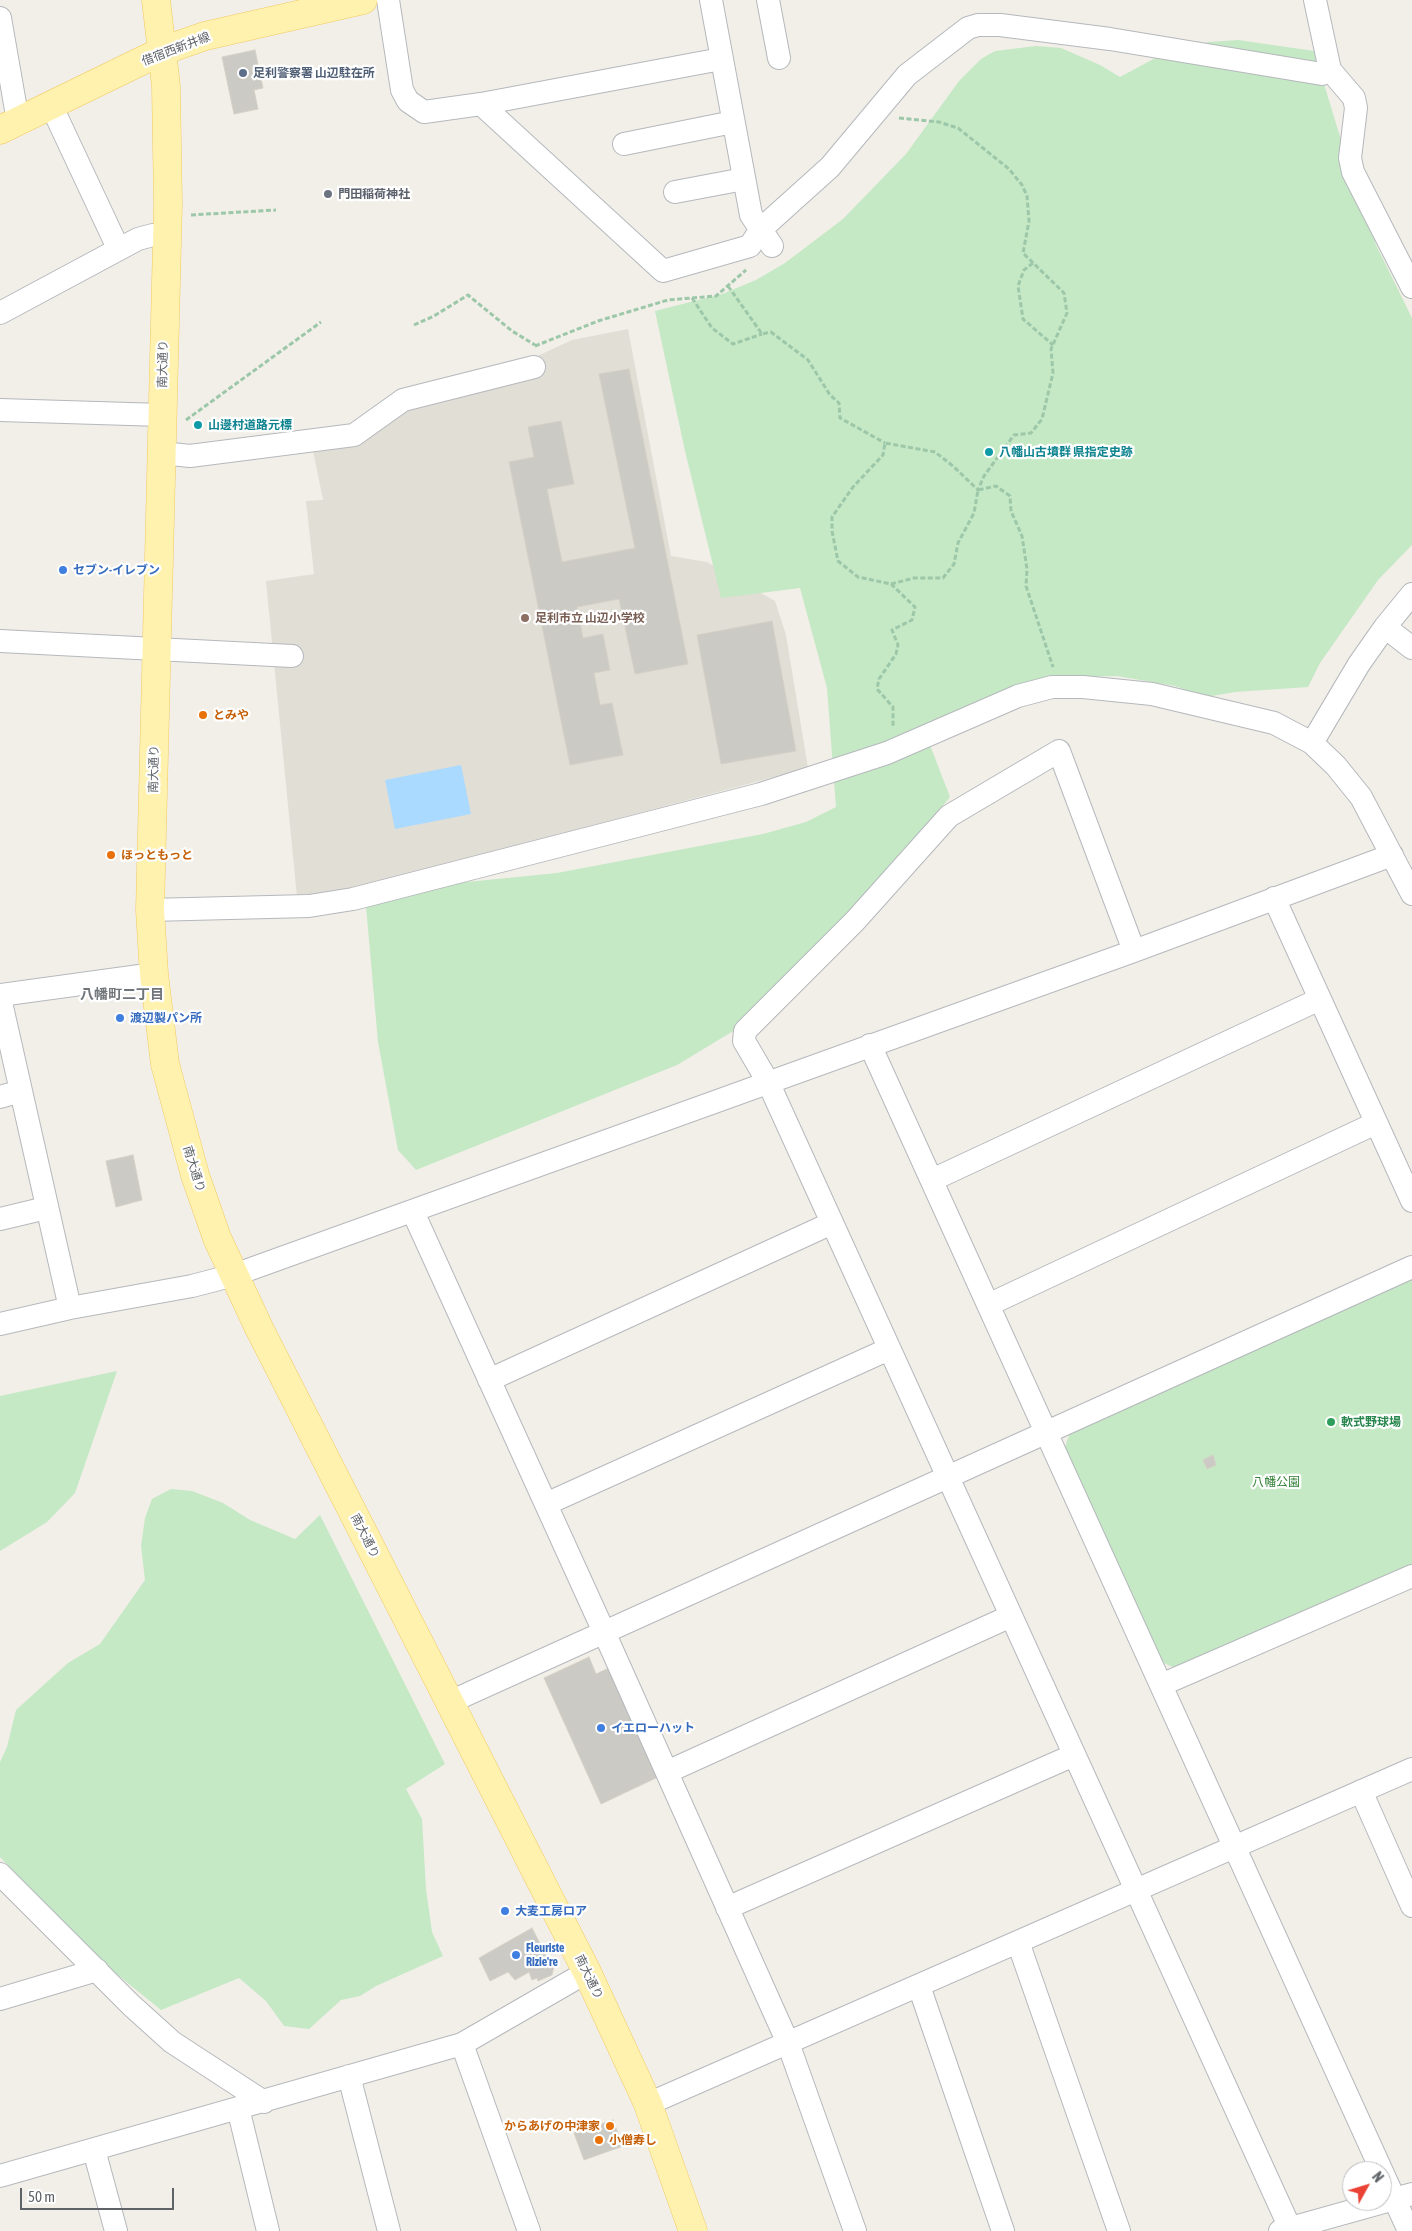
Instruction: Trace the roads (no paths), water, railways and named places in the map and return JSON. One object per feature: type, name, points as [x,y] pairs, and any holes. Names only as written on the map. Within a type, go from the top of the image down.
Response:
[{"type":"main road","name":"南大通り","points":[[156,0],[168,136],[166,236],[174,418],[162,453],[150,910],[154,974],[165,1064],[194,1175],[217,1238],[587,1972],[648,2104],[693,2231]]},
{"type":"main road","name":"借宿西新井線","points":[[9,126],[162,51],[205,36],[315,5],[363,0]]},
{"type":"street","points":[[388,0],[402,90],[408,101],[424,112],[481,104],[721,59]]},
{"type":"street","points":[[711,0],[732,122],[751,215],[766,238]]},
{"type":"street","points":[[768,0],[779,58]]},
{"type":"street","points":[[1315,0],[1330,70],[1354,98],[1356,108],[1350,158],[1353,172],[1405,260],[1412,287]]},
{"type":"street","points":[[0,18],[9,126]]},
{"type":"street","points":[[481,104],[663,271],[750,246],[766,238],[907,75],[948,42],[973,27],[1000,25],[1110,39],[1322,74],[1330,70]]},
{"type":"street","points":[[51,105],[118,248]]},
{"type":"street","points":[[624,144],[732,122]]},
{"type":"street","points":[[675,192],[744,179]]},
{"type":"street","points":[[0,313],[118,248],[153,235],[166,236]]},
{"type":"street","points":[[162,453],[190,456],[354,435],[403,400],[535,356]]},
{"type":"street","points":[[0,410],[174,418]]},
{"type":"street","points":[[1312,743],[1359,664],[1385,627],[1412,594]]},
{"type":"street","points":[[1385,627],[1412,648]]},
{"type":"street","points":[[0,641],[283,656]]},
{"type":"street","points":[[150,910],[309,906],[353,898],[760,794],[887,753],[1018,696],[1058,687],[1083,687],[1152,694],[1274,723],[1312,743],[1336,766],[1361,797],[1412,894]]},
{"type":"street","points":[[1134,951],[1058,751],[949,816],[855,921],[745,1031],[744,1041],[768,1082],[1136,1890],[1285,2230],[1403,2196]]},
{"type":"street","points":[[0,1324],[70,1308],[192,1286],[234,1275],[1134,951],[1392,855]]},
{"type":"street","points":[[1274,898],[1412,1201]]},
{"type":"street","points":[[70,1308],[46,1208],[10,1094],[0,997],[154,974]]},
{"type":"street","points":[[932,1180],[1320,999]]},
{"type":"street","points":[[870,1045],[1234,1847],[1403,2196],[1409,2231]]},
{"type":"street","points":[[988,1305],[1376,1122]]},
{"type":"street","points":[[0,1219],[46,1208]]},
{"type":"street","points":[[413,1212],[788,2043],[855,2231]]},
{"type":"street","points":[[489,1380],[832,1223]]},
{"type":"street","points":[[450,1702],[1412,1267]]},
{"type":"street","points":[[546,1504],[889,1348]]},
{"type":"street","points":[[1161,1685],[1412,1576]]},
{"type":"street","points":[[667,1772],[1011,1616]]},
{"type":"street","points":[[727,1908],[1074,1754]]},
{"type":"street","points":[[648,2104],[1412,1769]]},
{"type":"street","points":[[1361,1791],[1412,1906]]},
{"type":"street","points":[[0,1874],[131,2005],[172,2042],[264,2102]]},
{"type":"street","points":[[1018,1942],[1119,2231]]},
{"type":"street","points":[[0,1999],[97,1970]]},
{"type":"street","points":[[0,2176],[462,2044],[587,1972]]},
{"type":"street","points":[[919,1986],[1003,2231]]},
{"type":"street","points":[[462,2044],[529,2231]]},
{"type":"street","points":[[349,2076],[389,2231]]},
{"type":"street","points":[[238,2108],[268,2231]]},
{"type":"street","points":[[94,2150],[116,2231]]},
{"type":"water","points":[[461,765],[471,814],[395,829],[385,780]]},
{"type":"place","name":"足利警察署 山辺駐在所","points":[[243,73]]},
{"type":"place","name":"門田稲荷神社","points":[[328,194]]},
{"type":"place","name":"山邊村道路元標","points":[[198,425]]},
{"type":"place","name":"八幡山古墳群 県指定史跡","points":[[989,452]]},
{"type":"place","name":"セブン-イレブン","points":[[63,570]]},
{"type":"place","name":"足利市立 山辺小学校","points":[[525,618]]},
{"type":"place","name":"とみや","points":[[203,715]]},
{"type":"place","name":"ほっともっと","points":[[111,855]]},
{"type":"place","name":"渡辺製パン所","points":[[120,1018]]},
{"type":"place","name":"軟式野球場","points":[[1331,1422]]},
{"type":"place","name":"イエローハット","points":[[601,1728]]},
{"type":"place","name":"大麦工房ロア","points":[[505,1911]]},
{"type":"place","name":"Fleuriste Rizie're","points":[[516,1955]]},
{"type":"place","name":"からあげの中津家","points":[[610,2126]]},
{"type":"place","name":"小僧寿し","points":[[599,2140]]},
{"type":"district","name":"八幡町二丁目","points":[[122,995]]},
{"type":"park label","name":"八幡公園","points":[[1276,1482]]}]
